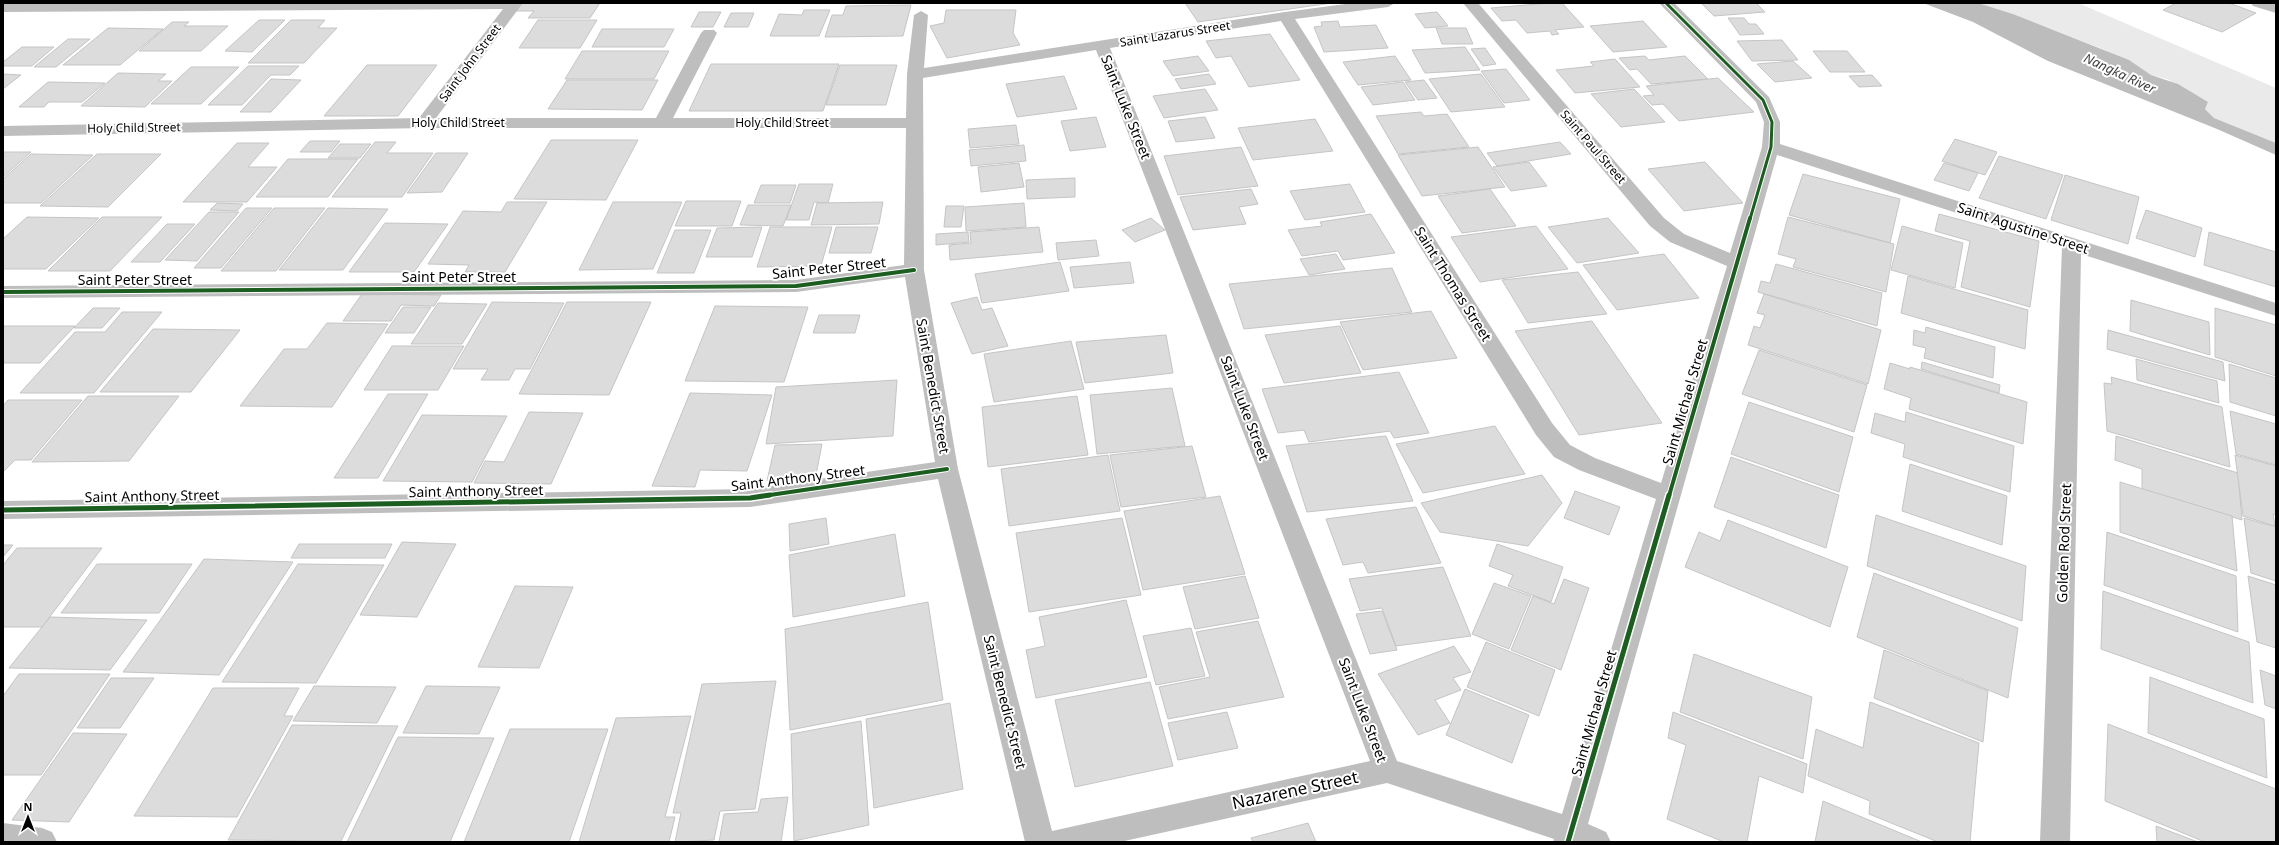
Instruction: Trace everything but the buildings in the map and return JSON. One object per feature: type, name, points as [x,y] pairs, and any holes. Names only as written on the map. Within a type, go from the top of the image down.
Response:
[{"type":"street","name":"Saint Lazarus Street","points":[[915,74],[1102,47],[1285,16],[1388,3]]},
{"type":"street","name":"Saint Paul Street","points":[[1470,3],[1657,222],[1677,238],[1737,263]]},
{"type":"street","name":"Saint Michael Street","points":[[1570,836],[1770,147],[1772,122],[1763,100],[1666,3]]},
{"type":"street","points":[[2258,3],[2276,9]]},
{"type":"street","points":[[3,8],[516,4]]},
{"type":"street","name":"Saint John Street","points":[[424,123],[516,4]]},
{"type":"street","name":"Saint Benedict Street","points":[[921,15],[915,74],[914,270],[947,469],[1040,842]]},
{"type":"street","name":"Saint Thomas Street","points":[[1285,16],[1544,429],[1562,451],[1587,464],[1669,495]]},
{"type":"street","points":[[662,123],[709,32]]},
{"type":"street","name":"Saint Luke Street","points":[[1102,47],[1134,124],[1387,770]]},
{"type":"street","name":"Holy Child Street","points":[[3,131],[424,123],[914,123]]},
{"type":"street","name":"Saint Agustine Street","points":[[1770,147],[2072,243],[2276,310]]},
{"type":"street","name":"Golden Rod Street","points":[[2055,842],[2072,243]]},
{"type":"street","name":"Saint Peter Street","points":[[3,292],[796,286],[914,270]]},
{"type":"street","name":"Saint Anthony Street","points":[[3,510],[750,498],[947,469]]},
{"type":"street","points":[[1387,770],[1570,836],[1596,842]]},
{"type":"street","name":"Nazarene Street","points":[[1058,842],[1387,770]]},
{"type":"street","points":[[3,837],[42,842]]},
{"type":"shaded area","points":[[1978,3],[2078,3],[2276,88],[2276,143],[2214,118],[2205,109],[2208,102],[2167,79],[2151,75],[2105,50],[2013,14]]},
{"type":"water","name":"Nangka River","points":[[1923,3],[1978,3],[2013,14],[2129,60],[2151,75],[2178,84],[2208,102],[2205,109],[2214,118],[2276,143],[2276,155],[2217,129],[2048,61],[1973,22]]},
{"type":"cycle path","points":[[1568,842],[1771,147],[1772,122],[1763,100],[1666,3]]},
{"type":"cycle path","points":[[3,292],[796,286],[914,270]]},
{"type":"cycle path","points":[[3,510],[750,498],[947,469]]}]
